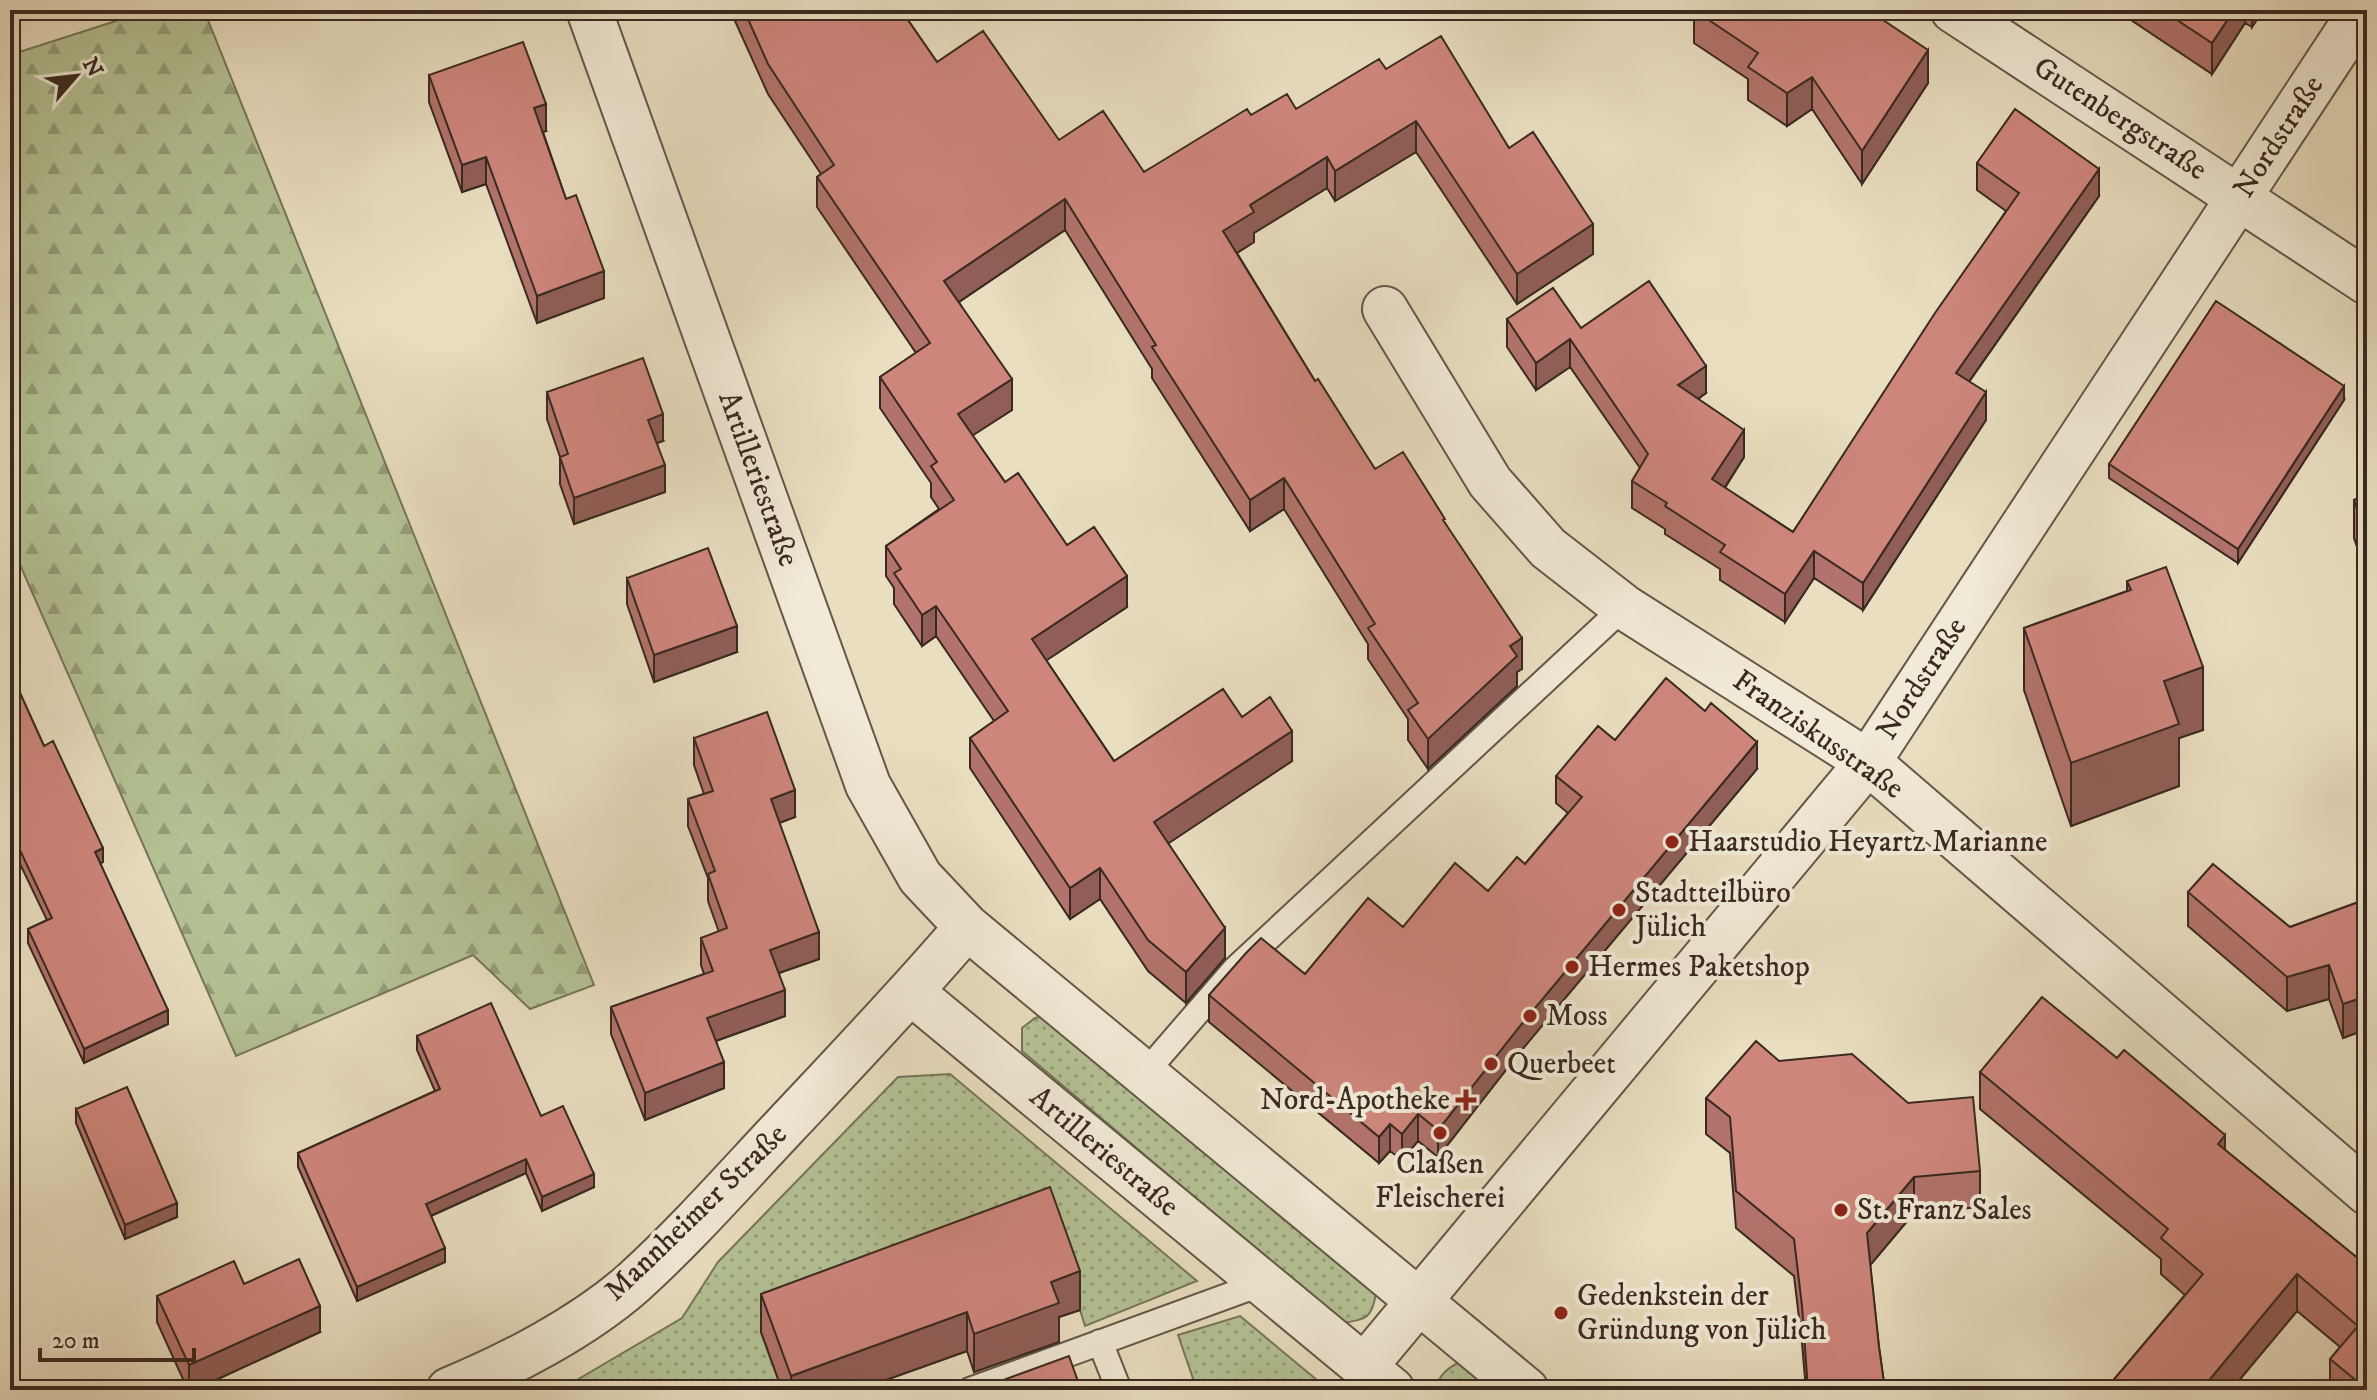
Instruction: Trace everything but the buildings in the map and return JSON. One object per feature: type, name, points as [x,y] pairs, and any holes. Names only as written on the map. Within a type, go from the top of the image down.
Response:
[{"type":"street","name":"Artilleriestraße","points":[[589,10],[868,785],[920,877],[967,927],[1526,1390]]},
{"type":"street","name":"Gutenbergstraße","points":[[1953,10],[2367,282]]},
{"type":"street","name":"Nordstraße","points":[[1419,1300],[1868,762],[2362,10]]},
{"type":"street","name":"Franziskusstraße","points":[[1385,309],[1490,482],[1548,548],[1624,607],[1868,762],[2367,1192]]},
{"type":"street","points":[[911,992],[967,927]]},
{"type":"street","name":"Artilleriestraße","points":[[911,992],[1378,1378],[1419,1300]]},
{"type":"street","name":"Mannheimer Straße","points":[[449,1390],[491,1373],[567,1330],[631,1285],[911,992]]},
{"type":"lane","points":[[1145,1073],[1235,969],[1624,607]]},
{"type":"lane","points":[[970,1390],[1263,1283]]},
{"type":"lane","points":[[1100,1342],[1119,1390]]},
{"type":"green space","points":[[150,10],[204,10],[594,985],[530,1009],[473,955],[236,1056],[10,542],[10,55]]},
{"type":"green space","points":[[1050,1015],[1376,1293],[1373,1308],[1367,1316],[1343,1323],[1022,1051],[1022,1028],[1035,1018]]},
{"type":"green space","points":[[950,1074],[1197,1281],[1085,1326],[1080,1310],[761,1332],[782,1390],[560,1390],[682,1318],[718,1262],[898,1077]]},
{"type":"green space","points":[[1240,1316],[1329,1390],[1197,1390],[1178,1335]]},
{"type":"green space","points":[[1464,1360],[1499,1390],[1437,1390],[1442,1375]]},
{"type":"place","name":"Haarstudio Heyartz Marianne","points":[[1672,842]]},
{"type":"place","name":"Stadtteilbüro Jülich","points":[[1619,910]]},
{"type":"place","name":"Hermes Paketshop","points":[[1572,967]]},
{"type":"place","name":"Moss","points":[[1530,1016]]},
{"type":"place","name":"Querbeet","points":[[1491,1064]]},
{"type":"place","name":"Nord-Apotheke","points":[[1466,1100]]},
{"type":"place","name":"Claßen Fleischerei","points":[[1440,1133]]},
{"type":"place","name":"St. Franz Sales","points":[[1841,1210]]},
{"type":"place","name":"Gedenkstein der Gründung von Jülich","points":[[1561,1313]]}]
